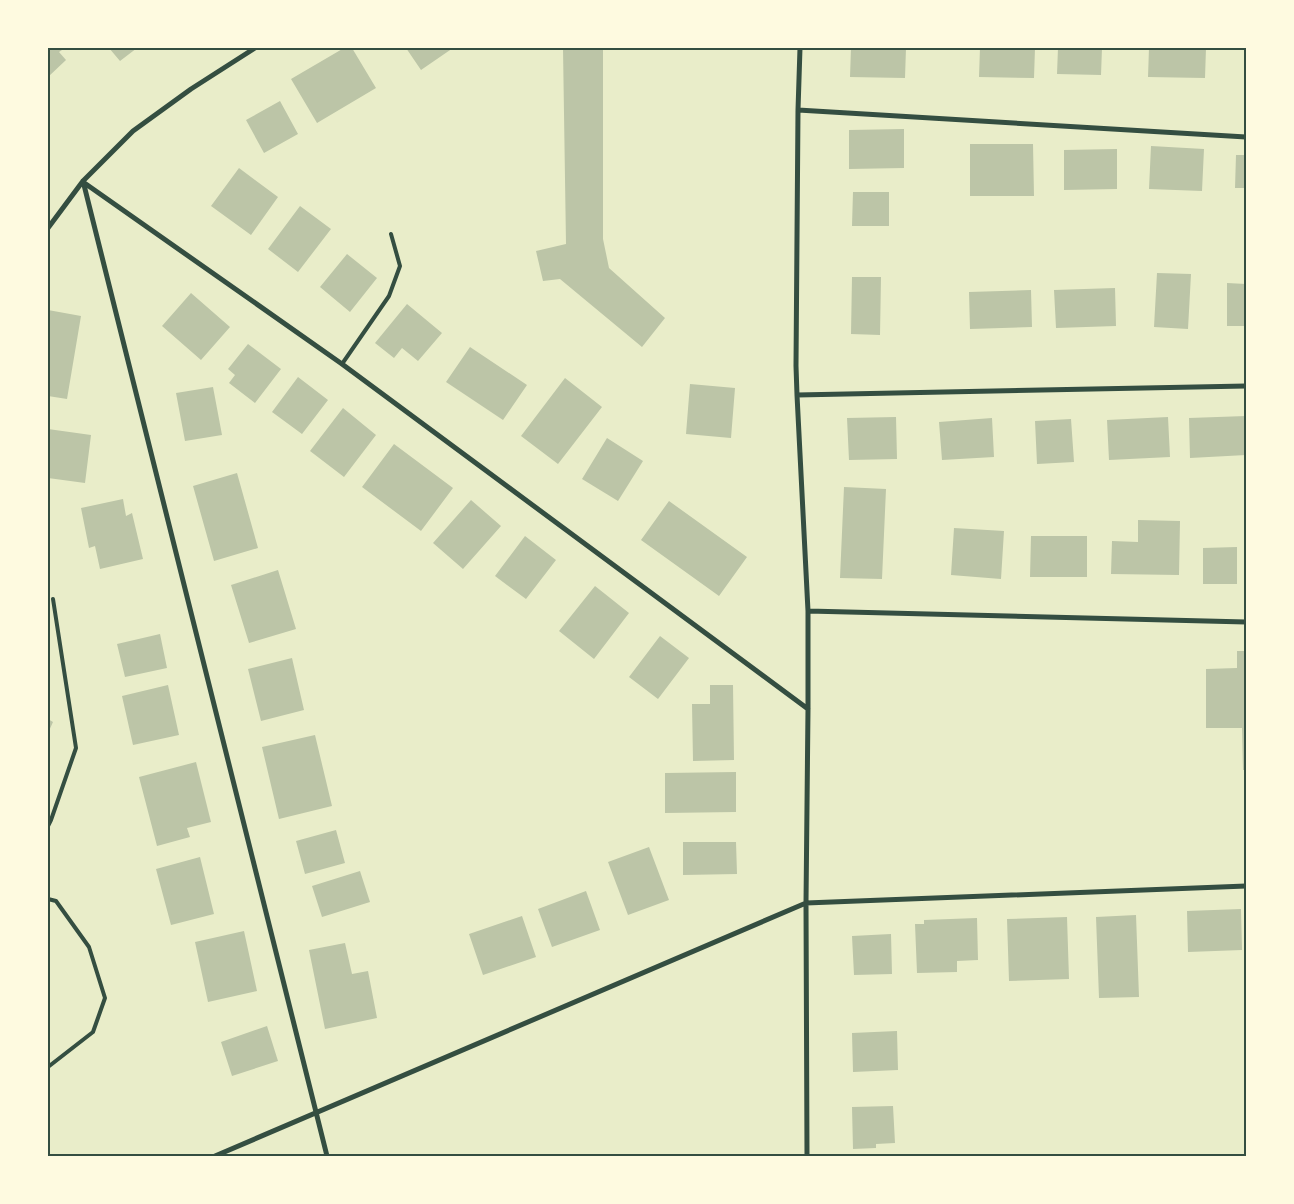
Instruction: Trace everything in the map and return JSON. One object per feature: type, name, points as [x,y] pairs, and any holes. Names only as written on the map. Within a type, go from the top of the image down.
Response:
[{"type":"street","points":[[48,228],[83,182],[133,131],[191,89],[255,48]]},
{"type":"street","points":[[800,48],[797,395],[808,610],[807,1156]]},
{"type":"street","points":[[798,110],[1246,137]]},
{"type":"street","points":[[83,182],[342,364],[808,709]]},
{"type":"street","points":[[83,182],[327,1156]]},
{"type":"street","points":[[797,395],[1246,386]]},
{"type":"street","points":[[808,610],[1246,622]]},
{"type":"street","points":[[216,1156],[806,903],[1246,886]]},
{"type":"lane","points":[[342,364],[389,296],[398,274],[400,266],[391,234]]},
{"type":"lane","points":[[48,826],[76,748],[53,599]]},
{"type":"lane","points":[[48,899],[56,901],[89,947],[105,998],[93,1032],[48,1068]]},
{"type":"building","points":[[48,48],[65,48],[59,52],[66,60],[48,77]]},
{"type":"building","points":[[109,48],[137,48],[120,61]]},
{"type":"building","points":[[344,48],[352,48],[376,88],[317,123],[291,79]]},
{"type":"building","points":[[406,48],[453,48],[421,70]]},
{"type":"building","points":[[563,48],[603,48],[603,239],[609,268],[665,318],[642,347],[560,279],[543,281],[536,251],[566,244]]},
{"type":"building","points":[[851,48],[906,48],[905,78],[850,77]]},
{"type":"building","points":[[980,48],[1035,48],[1034,78],[979,77]]},
{"type":"building","points":[[1058,48],[1102,48],[1101,75],[1057,74]]},
{"type":"building","points":[[1149,48],[1206,48],[1205,78],[1148,77]]},
{"type":"building","points":[[280,101],[298,134],[264,153],[246,120]]},
{"type":"building","points":[[904,129],[904,168],[849,169],[849,130]]},
{"type":"building","points":[[970,144],[1033,144],[1034,196],[970,196]]},
{"type":"building","points":[[1151,146],[1204,149],[1202,191],[1149,189]]},
{"type":"building","points":[[1117,149],[1117,189],[1064,190],[1064,150]]},
{"type":"building","points":[[1236,155],[1246,155],[1246,188],[1235,188]]},
{"type":"building","points":[[239,168],[278,197],[251,235],[211,206]]},
{"type":"building","points":[[853,192],[889,192],[889,226],[852,226]]},
{"type":"building","points":[[300,206],[331,229],[298,272],[268,249]]},
{"type":"building","points":[[347,254],[377,278],[350,312],[320,287]]},
{"type":"building","points":[[1157,273],[1191,274],[1188,329],[1154,327]]},
{"type":"building","points":[[852,277],[881,277],[880,335],[851,334]]},
{"type":"building","points":[[1227,283],[1246,284],[1246,326],[1227,326]]},
{"type":"building","points":[[1115,288],[1116,326],[1056,328],[1054,290]]},
{"type":"building","points":[[1031,290],[1032,327],[970,329],[969,292]]},
{"type":"building","points":[[191,293],[230,327],[201,360],[162,326]]},
{"type":"building","points":[[407,304],[442,333],[418,361],[402,348],[394,358],[375,343]]},
{"type":"building","points":[[48,310],[81,316],[67,399],[48,396]]},
{"type":"building","points":[[248,344],[281,369],[255,403],[229,383],[235,375],[228,369]]},
{"type":"building","points":[[470,347],[527,385],[503,420],[446,382]]},
{"type":"building","points":[[298,377],[328,400],[302,434],[272,412]]},
{"type":"building","points":[[565,378],[602,407],[558,464],[521,436]]},
{"type":"building","points":[[690,384],[735,388],[731,438],[686,434]]},
{"type":"building","points":[[213,387],[222,435],[185,441],[176,393]]},
{"type":"building","points":[[343,408],[376,435],[344,477],[310,451]]},
{"type":"building","points":[[1246,416],[1246,455],[1190,458],[1189,418]]},
{"type":"building","points":[[896,417],[897,459],[849,460],[847,418]]},
{"type":"building","points":[[1168,417],[1170,457],[1109,460],[1107,420]]},
{"type":"building","points":[[992,418],[994,457],[942,460],[939,422]]},
{"type":"building","points":[[1071,419],[1074,462],[1037,464],[1035,421]]},
{"type":"building","points":[[48,429],[91,435],[85,483],[48,478]]},
{"type":"building","points":[[607,438],[643,461],[618,501],[582,479]]},
{"type":"building","points":[[394,444],[453,488],[421,531],[362,487]]},
{"type":"building","points":[[237,473],[258,548],[214,561],[193,486]]},
{"type":"building","points":[[844,487],[886,489],[882,579],[840,578]]},
{"type":"building","points":[[123,499],[126,516],[132,513],[143,559],[100,569],[95,546],[89,548],[81,508]]},
{"type":"building","points":[[471,500],[501,526],[463,569],[433,543]]},
{"type":"building","points":[[669,501],[747,557],[719,596],[641,540]]},
{"type":"building","points":[[1138,520],[1180,521],[1179,575],[1111,574],[1112,541],[1138,542]]},
{"type":"building","points":[[954,528],[1004,531],[1001,579],[951,575]]},
{"type":"building","points":[[525,536],[556,560],[526,599],[495,576]]},
{"type":"building","points":[[1031,536],[1087,536],[1087,577],[1030,577]]},
{"type":"building","points":[[1237,547],[1237,584],[1203,584],[1203,548]]},
{"type":"building","points":[[278,570],[296,629],[249,643],[231,585]]},
{"type":"building","points":[[595,586],[629,613],[594,659],[559,631]]},
{"type":"building","points":[[160,634],[167,668],[125,677],[117,644]]},
{"type":"building","points":[[660,636],[689,658],[658,699],[629,677]]},
{"type":"building","points":[[1237,651],[1246,651],[1246,770],[1243,770],[1242,728],[1206,728],[1206,669],[1237,668]]},
{"type":"building","points":[[292,658],[304,710],[261,721],[248,669]]},
{"type":"building","points":[[168,685],[179,735],[133,745],[122,696]]},
{"type":"building","points":[[710,685],[733,685],[734,760],[693,761],[692,704],[710,704]]},
{"type":"building","points":[[48,719],[53,722],[48,733]]},
{"type":"building","points":[[315,735],[332,806],[279,819],[262,747]]},
{"type":"building","points":[[196,762],[211,822],[187,828],[190,837],[157,846],[139,777]]},
{"type":"building","points":[[736,772],[736,812],[665,813],[665,773]]},
{"type":"building","points":[[336,830],[345,863],[305,874],[296,841]]},
{"type":"building","points":[[683,842],[736,842],[737,874],[683,875]]},
{"type":"building","points":[[649,847],[669,900],[628,915],[608,862]]},
{"type":"building","points":[[200,857],[214,914],[171,925],[156,869]]},
{"type":"building","points":[[360,871],[370,902],[322,917],[312,886]]},
{"type":"building","points":[[586,891],[600,930],[552,947],[538,909]]},
{"type":"building","points":[[1241,909],[1242,950],[1188,952],[1187,911]]},
{"type":"building","points":[[1136,915],[1139,997],[1099,998],[1096,917]]},
{"type":"building","points":[[522,916],[536,957],[483,975],[469,934]]},
{"type":"building","points":[[1067,917],[1069,979],[1009,981],[1007,919]]},
{"type":"building","points":[[977,918],[978,960],[957,961],[957,972],[917,973],[915,924],[924,924],[924,920]]},
{"type":"building","points":[[244,931],[257,991],[208,1002],[195,942]]},
{"type":"building","points":[[891,934],[892,974],[854,975],[852,936]]},
{"type":"building","points":[[345,943],[352,974],[368,971],[377,1018],[325,1029],[309,950]]},
{"type":"building","points":[[267,1026],[278,1061],[232,1076],[221,1042]]},
{"type":"building","points":[[897,1031],[898,1070],[853,1072],[852,1033]]},
{"type":"building","points":[[893,1106],[895,1143],[876,1144],[876,1148],[853,1149],[852,1107]]}]
